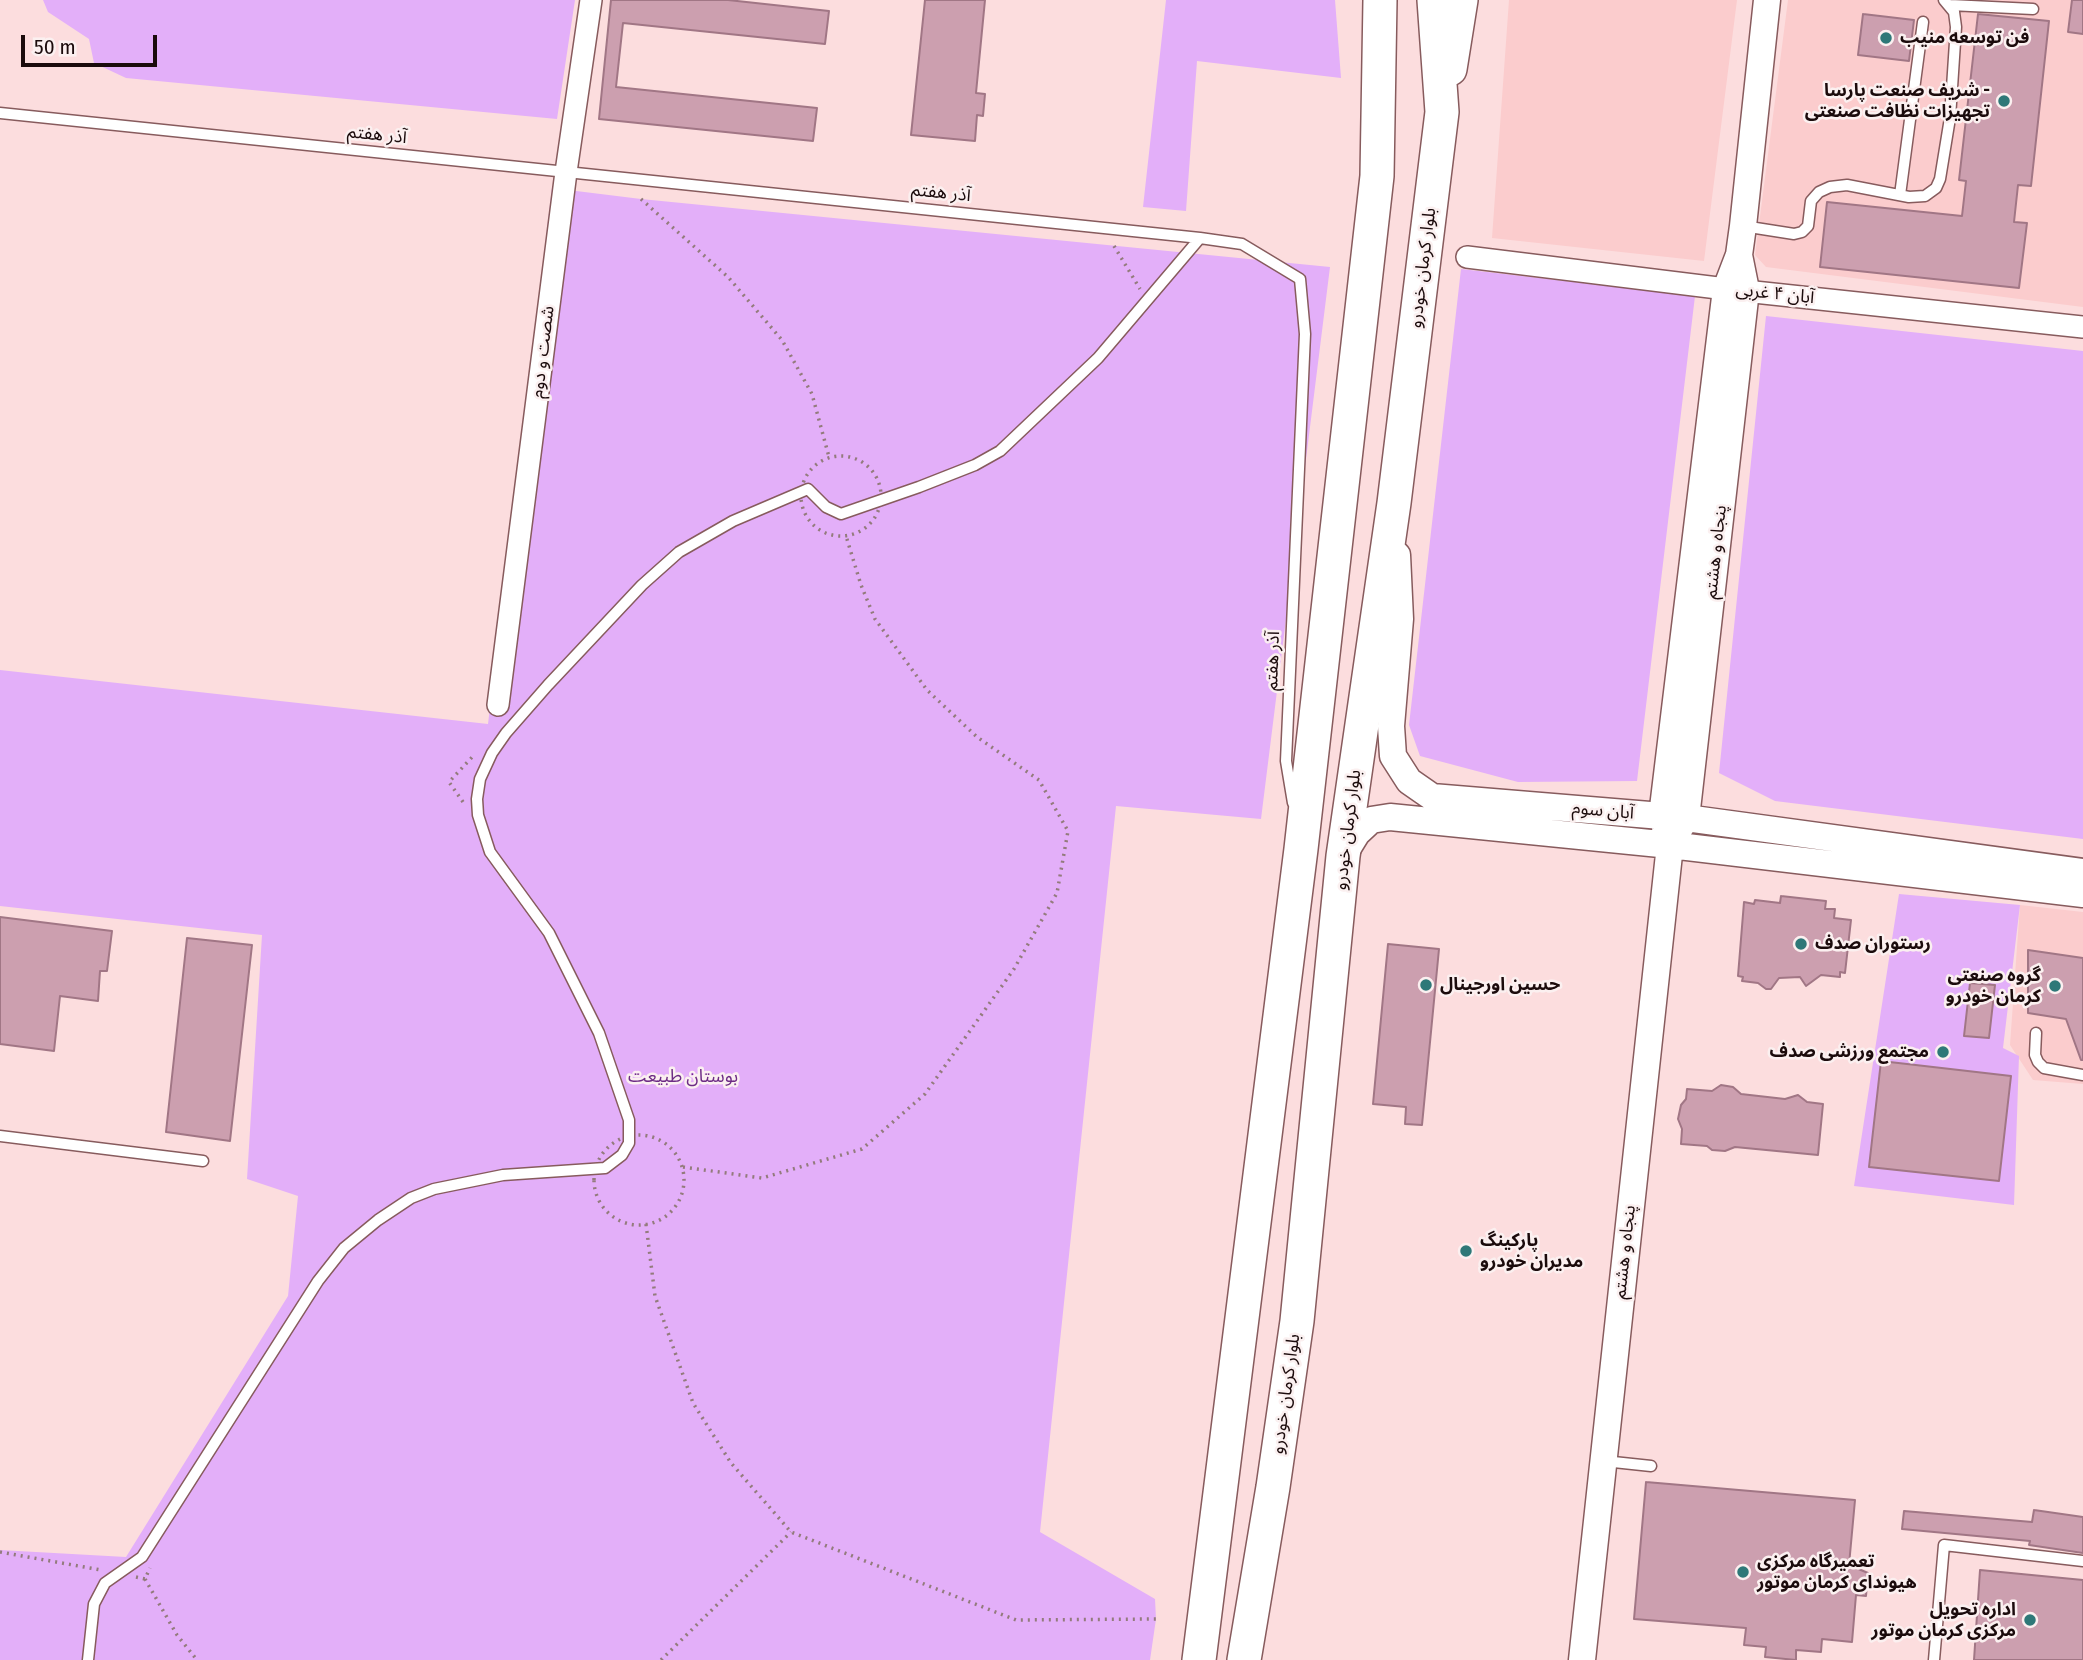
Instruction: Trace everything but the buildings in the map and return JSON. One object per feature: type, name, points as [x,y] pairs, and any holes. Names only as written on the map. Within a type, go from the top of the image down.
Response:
[{"type":"main road","points":[[1199,1660],[1301,849],[1377,176],[1380,0]]},
{"type":"main road","name":"بلوار کرمان خودرو","points":[[1244,1660],[1297,1321],[1343,856],[1394,503],[1442,112],[1434,0]]},
{"type":"main road","points":[[1442,112],[1461,14],[1461,0]]},
{"type":"street","name":"شصت و دوم","points":[[498,705],[566,172],[591,0]]},
{"type":"street","name":"پنجاه و هشتم","points":[[1582,1660],[1670,845],[1768,0]]},
{"type":"street","name":"آبان ۴ غربی","points":[[1467,257],[1736,290],[2083,327]]},
{"type":"street","name":"آبان سوم","points":[[1394,503],[1400,619],[1391,726],[1393,756],[1409,782],[1432,797],[1674,817],[2083,872]]},
{"type":"street","name":"آبان سوم","points":[[1343,856],[1357,833],[1371,820],[1390,817],[1670,845],[2083,894]]},
{"type":"lane","points":[[1743,226],[1794,234],[1802,232],[1808,226],[1811,201],[1819,192],[1830,187],[1847,185],[1900,195],[1924,196],[1936,188],[1940,179],[1950,118],[1956,26],[1954,12],[1947,3]]},
{"type":"lane","points":[[1947,3],[2033,9]]},
{"type":"lane","points":[[1900,195],[1923,22]]},
{"type":"lane","name":"آذر هفتم","points":[[0,113],[1242,244],[1300,279],[1305,334],[1286,761],[1301,849]]},
{"type":"lane","points":[[88,1660],[94,1604],[105,1583],[142,1557],[318,1281],[344,1248],[378,1220],[411,1198],[434,1189],[503,1175],[605,1168],[622,1155],[629,1143],[629,1120],[599,1033],[549,933],[490,852],[478,815],[480,779],[492,752],[506,733],[642,584],[679,552],[733,521],[798,489],[808,489],[826,508],[841,514],[975,465],[1000,451],[1098,358],[1200,238]]},
{"type":"lane","points":[[2036,1032],[2035,1055],[2044,1068],[2083,1075]]},
{"type":"lane","points":[[0,1136],[203,1161]]},
{"type":"lane","points":[[1602,1461],[1651,1466]]},
{"type":"lane","points":[[1934,1660],[1944,1545],[2083,1561]]},
{"type":"path","points":[[641,199],[728,277],[782,340],[812,394],[829,457]]},
{"type":"path","points":[[842,455],[867,464],[876,474],[881,487],[878,513],[870,524],[859,532],[846,536],[833,536],[810,523],[803,511],[798,489],[807,473],[817,463],[829,457],[842,455]]},
{"type":"path","points":[[683,1167],[762,1178],[862,1149],[925,1094],[1014,969],[1056,893],[1068,831],[1039,780],[977,737],[927,690],[875,619],[846,536]]},
{"type":"path","points":[[463,803],[449,782],[480,749]]},
{"type":"path","points":[[634,1124],[636,1134]]},
{"type":"path","points":[[636,1134],[666,1142],[683,1167],[685,1182],[681,1198],[673,1210],[660,1220],[631,1224],[606,1210],[598,1199],[594,1185],[597,1164],[609,1146],[621,1138],[636,1134]]},
{"type":"path","points":[[646,1224],[655,1296],[693,1403],[731,1463],[791,1532],[1016,1620],[1156,1619]]},
{"type":"path","points":[[661,1660],[791,1532]]},
{"type":"path","points":[[145,1579],[177,1635],[197,1660]]},
{"type":"shaded area","points":[[1509,0],[1737,0],[1704,261],[1492,238]]},
{"type":"shaded area","points":[[1788,0],[2083,0],[2083,307],[1766,267],[1755,255]]},
{"type":"shaded area","points":[[2020,905],[2083,912],[2083,1084],[2033,1080],[2010,1045]]},
{"type":"green space","points":[[43,0],[575,0],[557,119],[126,78],[94,63],[89,39],[48,12]]},
{"type":"green space","points":[[1166,0],[1335,0],[1341,78],[1197,61],[1186,211],[1143,207]]},
{"type":"green space","name":"بوستان طبیعت","points":[[552,188],[1330,267],[1261,819],[1116,806],[1040,1532],[1155,1599],[1156,1619],[1150,1660],[0,1660],[0,1550],[126,1557],[288,1296],[298,1196],[247,1179],[262,935],[0,906],[0,670],[488,724]]},
{"type":"green space","points":[[1461,269],[1695,296],[1637,781],[1518,782],[1420,756],[1409,725]]},
{"type":"green space","points":[[1766,316],[2083,351],[2083,839],[1775,801],[1719,773]]},
{"type":"green space","name":"مجتمع ورزشی صدف","points":[[1899,894],[2020,905],[2003,1048],[2019,1056],[2014,1205],[1854,1186]]},
{"type":"place","name":"فن توسعه منیب","points":[[1886,38]]},
{"type":"place","name":"شریف صنعت پارسا - تجهیزات نظافت صنعتی","points":[[2004,101]]},
{"type":"place","name":"رستوران صدف","points":[[1801,944]]},
{"type":"place","name":"حسین اورجینال","points":[[1426,985]]},
{"type":"place","name":"گروه صنعتی کرمان خودرو","points":[[2055,986]]},
{"type":"place","name":"مجتمع ورزشی صدف","points":[[1943,1052]]},
{"type":"place","name":"پارکینگ مدیران خودرو","points":[[1466,1251]]},
{"type":"place","name":"تعمیرگاه مرکزی هیوندای کرمان موتور","points":[[1743,1572]]},
{"type":"place","name":"اداره تحویل مرکزی کرمان موتور","points":[[2030,1620]]}]
